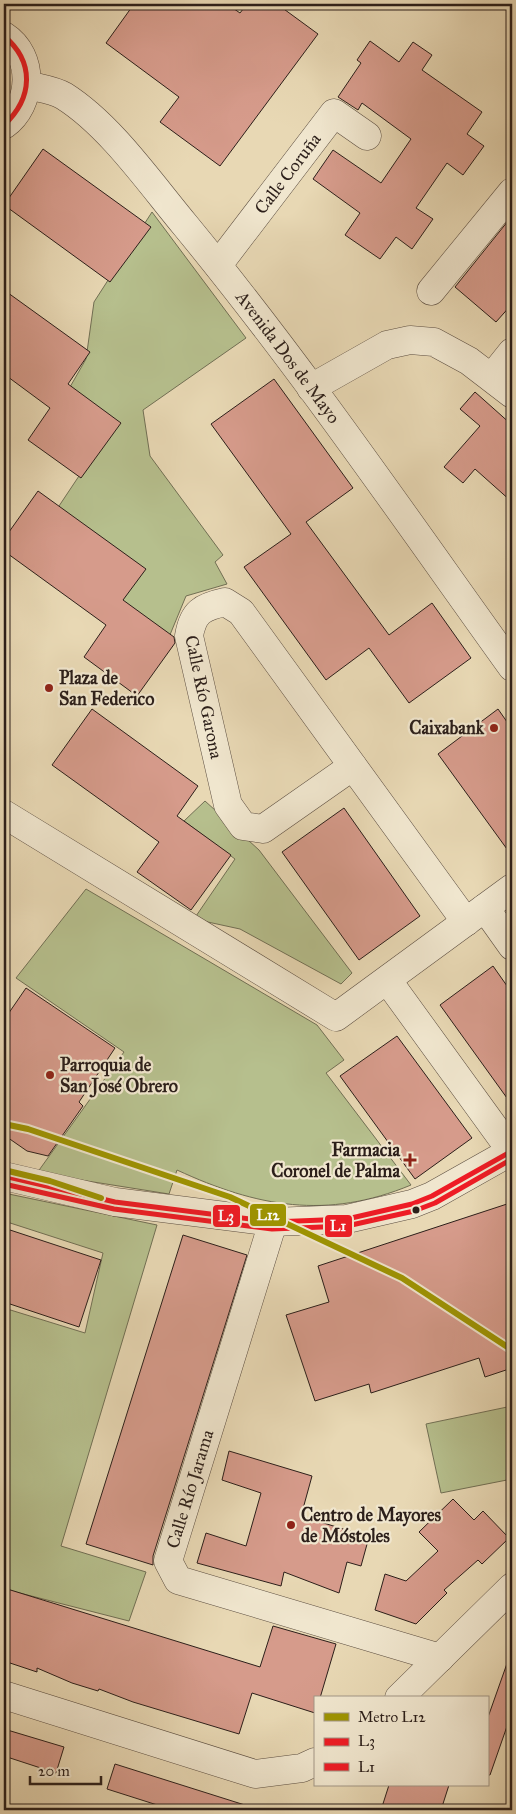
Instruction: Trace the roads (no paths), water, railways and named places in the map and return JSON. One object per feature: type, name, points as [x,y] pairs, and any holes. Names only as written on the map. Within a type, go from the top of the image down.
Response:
[{"type":"street","points":[[4,36],[20,52],[26,68],[27,84],[22,103],[12,119],[4,125]]},
{"type":"street","name":"Avenida Dos de Mayo","points":[[27,84],[63,96],[104,130],[218,265],[311,388],[512,667]]},
{"type":"street","name":"Calle Coruña","points":[[218,265],[334,113],[367,136]]},
{"type":"street","points":[[431,291],[512,192]]},
{"type":"street","points":[[311,388],[387,345],[410,340],[434,342],[502,386],[512,352]]},
{"type":"street","name":"Calle Río Garona","points":[[353,766],[263,829],[243,826],[228,805],[189,636],[191,621],[206,606],[225,602],[241,612],[353,766],[475,915],[512,946]]},
{"type":"street","points":[[4,814],[336,1016],[388,981],[512,888]]},
{"type":"street","points":[[4,1176],[115,1202],[273,1222],[348,1219],[412,1204],[432,1196],[512,1152],[388,981]]},
{"type":"street","name":"Calle Río Jarama","points":[[273,1222],[168,1560],[178,1580],[440,1658]]},
{"type":"street","points":[[401,1696],[512,1588]]},
{"type":"street","points":[[4,1695],[255,1774],[302,1768],[314,1762]]},
{"type":"metro line","name":"L12","points":[[4,1124],[28,1129],[230,1197],[402,1278],[512,1350]]},
{"type":"metro line","name":"L12","points":[[4,1170],[50,1181],[101,1198]]},
{"type":"place","name":"Plaza de San Federico","points":[[49,688]]},
{"type":"place","name":"Caixabank","points":[[494,728]]},
{"type":"place","name":"Parroquia de San José Obrero","points":[[50,1075]]},
{"type":"place","name":"Farmacia Coronel de Palma","points":[[410,1160]]},
{"type":"place","name":"Centro de Mayores de Móstoles","points":[[291,1525]]}]
